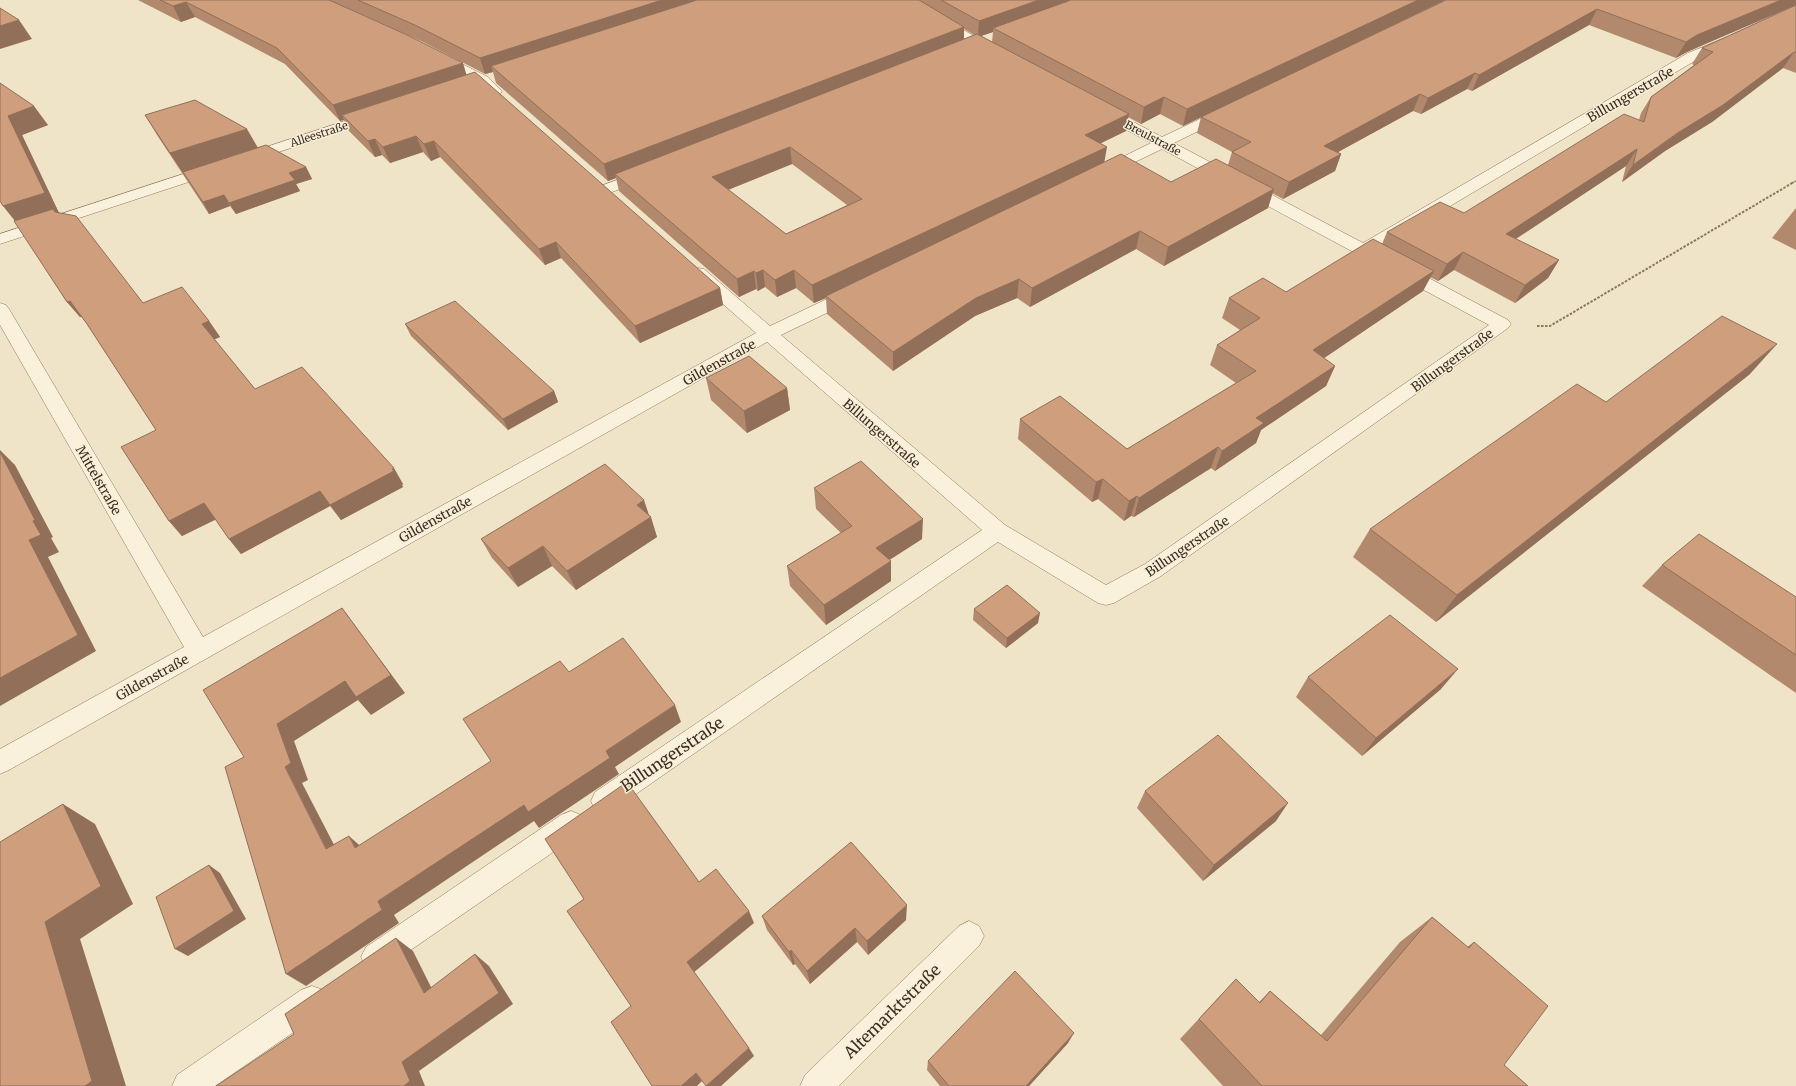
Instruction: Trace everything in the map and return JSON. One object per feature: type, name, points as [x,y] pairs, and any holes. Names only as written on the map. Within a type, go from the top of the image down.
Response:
[{"type":"street","points":[[901,0],[1004,59]]},
{"type":"street","name":"Billungerstraße","points":[[1364,250],[1693,56],[1734,37]]},
{"type":"street","points":[[962,50],[992,39]]},
{"type":"street","points":[[424,49],[483,80],[506,101]]},
{"type":"street","points":[[468,85],[498,75]]},
{"type":"street","name":"Breulstraße","points":[[1086,103],[1364,250]]},
{"type":"street","points":[[1090,178],[1239,106]]},
{"type":"street","name":"Alleestraße","points":[[0,239],[385,112]]},
{"type":"street","points":[[604,190],[656,170]]},
{"type":"street","points":[[593,180],[616,200]]},
{"type":"street","name":"Billungerstraße","points":[[686,262],[997,531],[1106,596],[1153,570],[1502,324],[1364,250]]},
{"type":"street","name":"Gildenstraße","points":[[0,762],[768,334],[868,286]]},
{"type":"street","name":"Mittelstraße","points":[[0,309],[199,651]]},
{"type":"street","name":"Billungerstraße","points":[[359,969],[997,531]]},
{"type":"street","name":"Altemarktstraße","points":[[816,1086],[969,936]]},
{"type":"street","points":[[188,1086],[333,987]]},
{"type":"path","points":[[1502,324],[1550,326],[1796,181]]},
{"type":"building","points":[[160,0],[329,0],[405,34],[463,63],[333,105],[277,48],[186,2],[173,6]]},
{"type":"building","points":[[358,0],[662,0],[480,58],[417,26]]},
{"type":"building","points":[[697,0],[919,0],[964,27],[604,164],[491,66]]},
{"type":"building","points":[[941,0],[1039,0],[979,21]]},
{"type":"building","points":[[1071,0],[1418,0],[1187,109],[1164,97],[1144,107],[993,28]]},
{"type":"building","points":[[1446,0],[1781,0],[1697,35],[1686,42],[1597,9],[1479,75],[1475,73],[1428,98],[1420,94],[1324,146],[1341,154],[1289,182],[1232,152],[1251,142],[1201,117]]},
{"type":"building","points":[[1796,5],[1796,52],[1723,105],[1676,134],[1633,165],[1637,149],[1506,234],[1559,260],[1525,285],[1463,252],[1447,264],[1387,232],[1440,202],[1464,213],[1624,114],[1644,122],[1651,97],[1713,52],[1702,48]]},
{"type":"building","points":[[0,8],[19,20],[0,26]]},
{"type":"building","points":[[977,34],[1129,114],[1085,135],[1107,147],[812,285],[794,270],[775,280],[763,270],[756,273],[754,271],[737,279],[615,174]],"holes":[[[790,147],[862,199],[786,234],[712,177]]]},
{"type":"building","points":[[475,72],[720,288],[635,326],[556,242],[539,249],[434,141],[424,144],[416,136],[383,147],[375,139],[368,141],[342,115]]},
{"type":"building","points":[[0,83],[34,106],[8,116],[45,193],[3,206],[0,201]]},
{"type":"building","points":[[195,100],[247,129],[170,153],[145,115]]},
{"type":"building","points":[[266,145],[306,167],[289,173],[295,180],[229,203],[224,195],[203,202],[183,172]]},
{"type":"building","points":[[1121,154],[1171,182],[1216,159],[1274,189],[1168,247],[1140,231],[1032,288],[1019,279],[976,298],[893,352],[826,296]]},
{"type":"building","points":[[53,209],[55,212],[76,216],[143,303],[182,287],[209,321],[202,324],[255,389],[302,367],[394,468],[392,469],[394,471],[330,505],[320,491],[229,539],[204,503],[169,521],[121,447],[156,430],[87,324],[70,301],[67,302],[14,221]]},
{"type":"building","points":[[1373,239],[1434,271],[1313,350],[1335,366],[1256,418],[1264,423],[1222,451],[1218,447],[1139,498],[1137,496],[1129,501],[1103,479],[1096,482],[1020,419],[1060,396],[1127,449],[1256,371],[1217,345],[1260,318],[1229,298],[1263,278],[1286,292]]},
{"type":"building","points":[[455,301],[554,391],[503,419],[405,324]]},
{"type":"building","points":[[1722,316],[1777,344],[1457,595],[1370,529],[1577,384],[1606,402]]},
{"type":"building","points":[[749,356],[787,388],[744,411],[706,378]]},
{"type":"building","points":[[0,452],[35,520],[33,521],[41,535],[29,540],[78,635],[0,678]]},
{"type":"building","points":[[861,461],[923,519],[876,548],[891,561],[824,605],[787,566],[852,526],[814,488]]},
{"type":"building","points":[[605,464],[644,500],[637,505],[651,517],[567,571],[543,546],[508,568],[481,539]]},
{"type":"building","points":[[1699,534],[1796,597],[1796,655],[1662,565]]},
{"type":"building","points":[[1007,585],[1040,613],[1007,638],[974,609]]},
{"type":"building","points":[[342,608],[391,675],[356,697],[345,681],[277,724],[291,763],[285,767],[326,849],[349,836],[355,848],[491,761],[463,719],[560,661],[569,672],[623,638],[675,705],[606,751],[610,758],[528,812],[524,805],[378,901],[382,910],[286,974],[225,767],[244,757],[203,690]]},
{"type":"building","points":[[1390,615],[1458,669],[1376,738],[1308,677]]},
{"type":"building","points":[[1218,735],[1288,803],[1214,865],[1145,791]]},
{"type":"building","points":[[627,782],[699,882],[716,869],[749,911],[687,962],[749,1048],[706,1086],[696,1073],[681,1086],[652,1086],[611,1022],[631,1006],[567,911],[584,899],[545,839]]},
{"type":"building","points":[[63,804],[101,886],[45,922],[92,1081],[85,1086],[0,1086],[0,842]]},
{"type":"building","points":[[851,842],[907,905],[867,941],[855,928],[807,971],[791,950],[789,952],[762,916]]},
{"type":"building","points":[[209,865],[234,911],[175,949],[156,897]]},
{"type":"building","points":[[1432,917],[1469,948],[1474,942],[1548,1006],[1504,1065],[1528,1086],[1262,1086],[1199,1019],[1236,979],[1260,1003],[1270,991],[1327,1041]]},
{"type":"building","points":[[396,938],[424,993],[475,954],[499,993],[402,1062],[410,1081],[404,1086],[216,1086],[294,1034],[285,1014]]},
{"type":"building","points":[[1015,971],[1074,1033],[1026,1086],[949,1086],[928,1061]]}]
